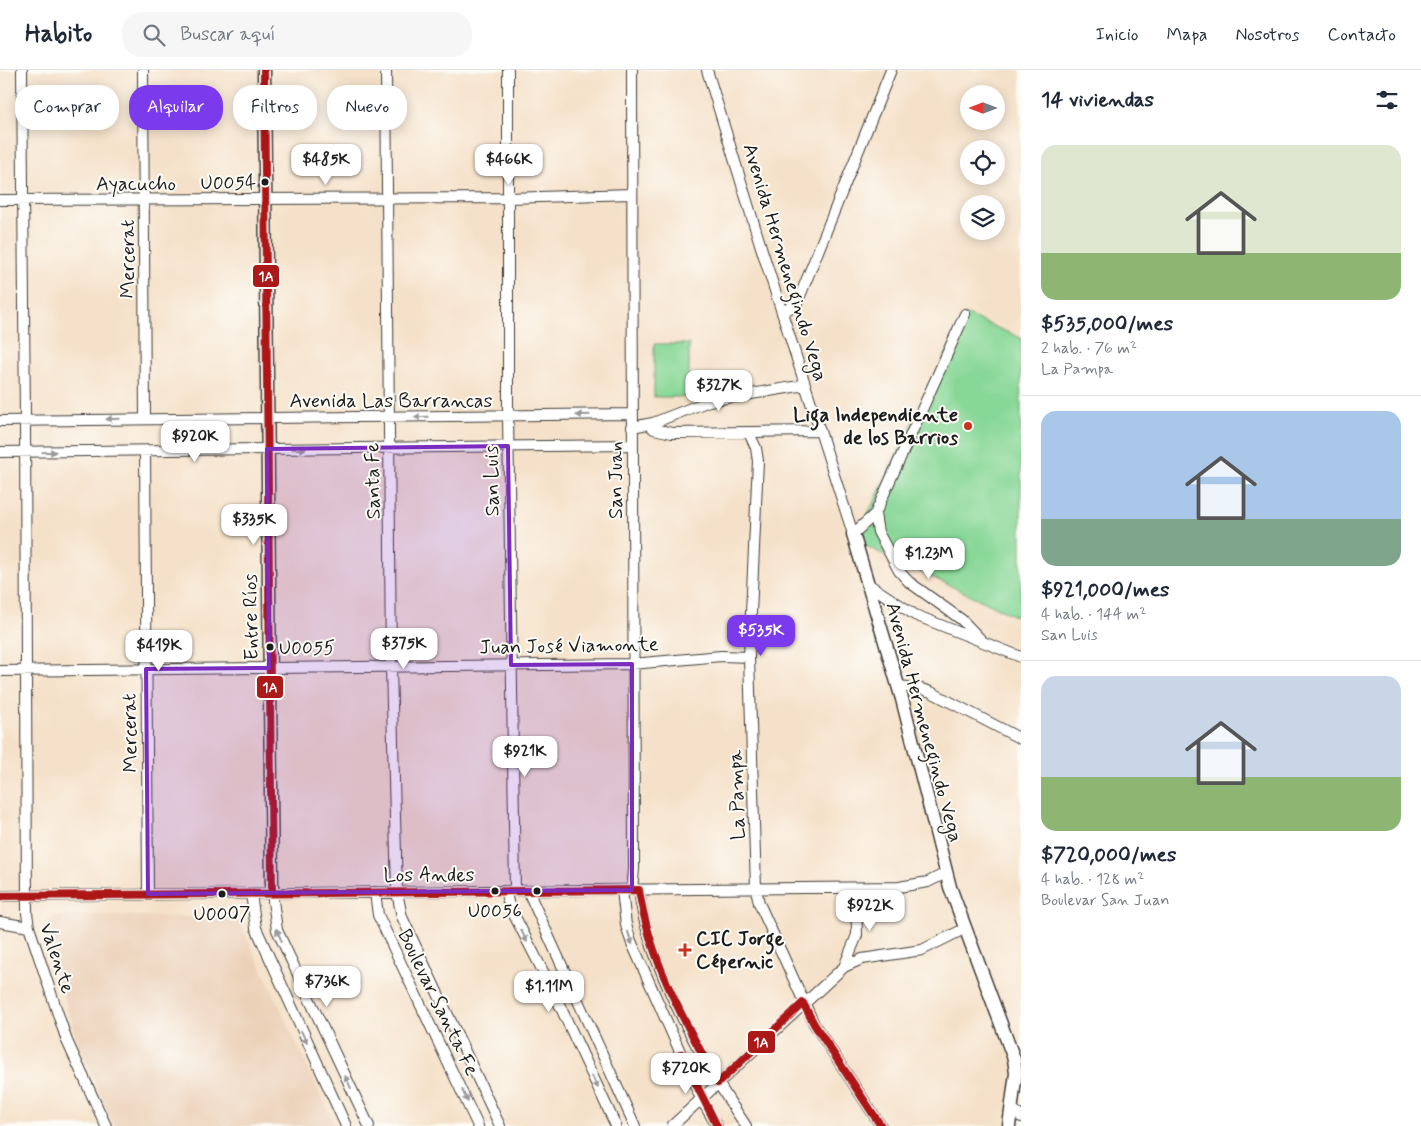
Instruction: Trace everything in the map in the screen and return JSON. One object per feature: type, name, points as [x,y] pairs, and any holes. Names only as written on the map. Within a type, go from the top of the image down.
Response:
[{"type":"street","name":"Valente","points":[[22,70],[26,420],[26,895],[29,927],[68,1041],[106,1126]]},
{"type":"street","name":"Mercerat","points":[[142,70],[146,418]]},
{"type":"street","name":"Entre Ríos","points":[[264,70],[272,893]]},
{"type":"street","name":"Santa Fe","points":[[386,70],[391,667],[397,892]]},
{"type":"street","name":"San Luis","points":[[508,70],[508,446],[511,665],[509,905],[616,1126]]},
{"type":"street","name":"San Juan","points":[[631,890],[634,869],[632,70]]},
{"type":"street","name":"Avenida Hermenegindo Vega","points":[[707,70],[868,584],[898,686],[946,873],[966,928],[1018,1054],[1009,1126]]},
{"type":"street","points":[[782,312],[797,303],[891,70]]},
{"type":"street","name":"Ayacucho","points":[[0,200],[509,198],[631,194]]},
{"type":"street","points":[[853,534],[874,514],[965,314]]},
{"type":"street","points":[[632,427],[648,424],[709,401],[805,385]]},
{"type":"street","name":"Avenida Las Barrancas","points":[[0,421],[632,414]]},
{"type":"street","points":[[648,424],[654,429],[672,433],[819,431]]},
{"type":"street","name":"La Pampa","points":[[749,433],[756,448],[758,461],[749,657],[756,889],[759,902],[814,1024],[881,1126]]},
{"type":"street","points":[[0,452],[632,445]]},
{"type":"street","name":"Mercerat","points":[[145,451],[148,894]]},
{"type":"street","points":[[874,514],[878,532],[899,571],[909,582],[962,620],[983,642]]},
{"type":"street","points":[[868,584],[915,615],[1021,657]]},
{"type":"street","name":"Juan José Viamonte","points":[[0,671],[632,664],[721,656],[749,657]]},
{"type":"street","points":[[898,686],[918,688],[930,692],[1021,739]]},
{"type":"street","name":"Los Andes","points":[[0,896],[899,887],[928,882],[946,873]]},
{"type":"street","points":[[844,967],[858,935],[856,888]]},
{"type":"street","points":[[631,890],[656,957],[680,1012],[718,1083],[746,1126]]},
{"type":"street","points":[[631,890],[626,925],[631,941],[701,1099],[717,1126]]},
{"type":"street","points":[[528,891],[635,1126]]},
{"type":"street","name":"Boulevar Santa Fe","points":[[375,892],[378,915],[478,1126]]},
{"type":"street","name":"Boulevar Santa Fe","points":[[397,892],[402,917],[500,1126]]},
{"type":"street","points":[[272,893],[276,930],[368,1126]]},
{"type":"street","points":[[251,894],[256,928],[346,1126]]},
{"type":"street","points":[[0,922],[29,927]]},
{"type":"street","points":[[672,1126],[844,967],[862,959],[922,950],[966,928]]},
{"type":"street","points":[[1012,1108],[1021,1117]]},
{"type":"highlighted area","points":[[508,446],[511,665],[632,664],[632,890],[148,894],[146,669],[269,668],[267,449]]},
{"type":"shaded area","points":[[55,916],[238,918],[335,1126],[114,1126],[79,1045],[59,982],[44,923]]},
{"type":"green space","name":"Liga Independiente de los Barrios","points":[[965,314],[1021,338],[1021,619],[855,541]]},
{"type":"green space","points":[[654,344],[689,344],[689,397],[654,397]]},
{"type":"transit line","name":"1A","points":[[264,70],[272,893]]},
{"type":"transit line","name":"1A","points":[[0,896],[639,890],[644,916],[660,966],[681,1013],[718,1083],[803,1003],[814,1024],[881,1126]]},
{"type":"transit line","name":"1A","points":[[681,1054],[717,1126]]},
{"type":"place","name":"U0054","points":[[265,182]]},
{"type":"place","name":"Liga Independiente de los Barrios","points":[[968,426]]},
{"type":"place","name":"U0055","points":[[270,647]]},
{"type":"place","name":"U0056","points":[[495,891]]},
{"type":"place","name":"U0007","points":[[222,894]]},
{"type":"place","name":"CIC Jorge Cépernic","points":[[685,950]]}]
